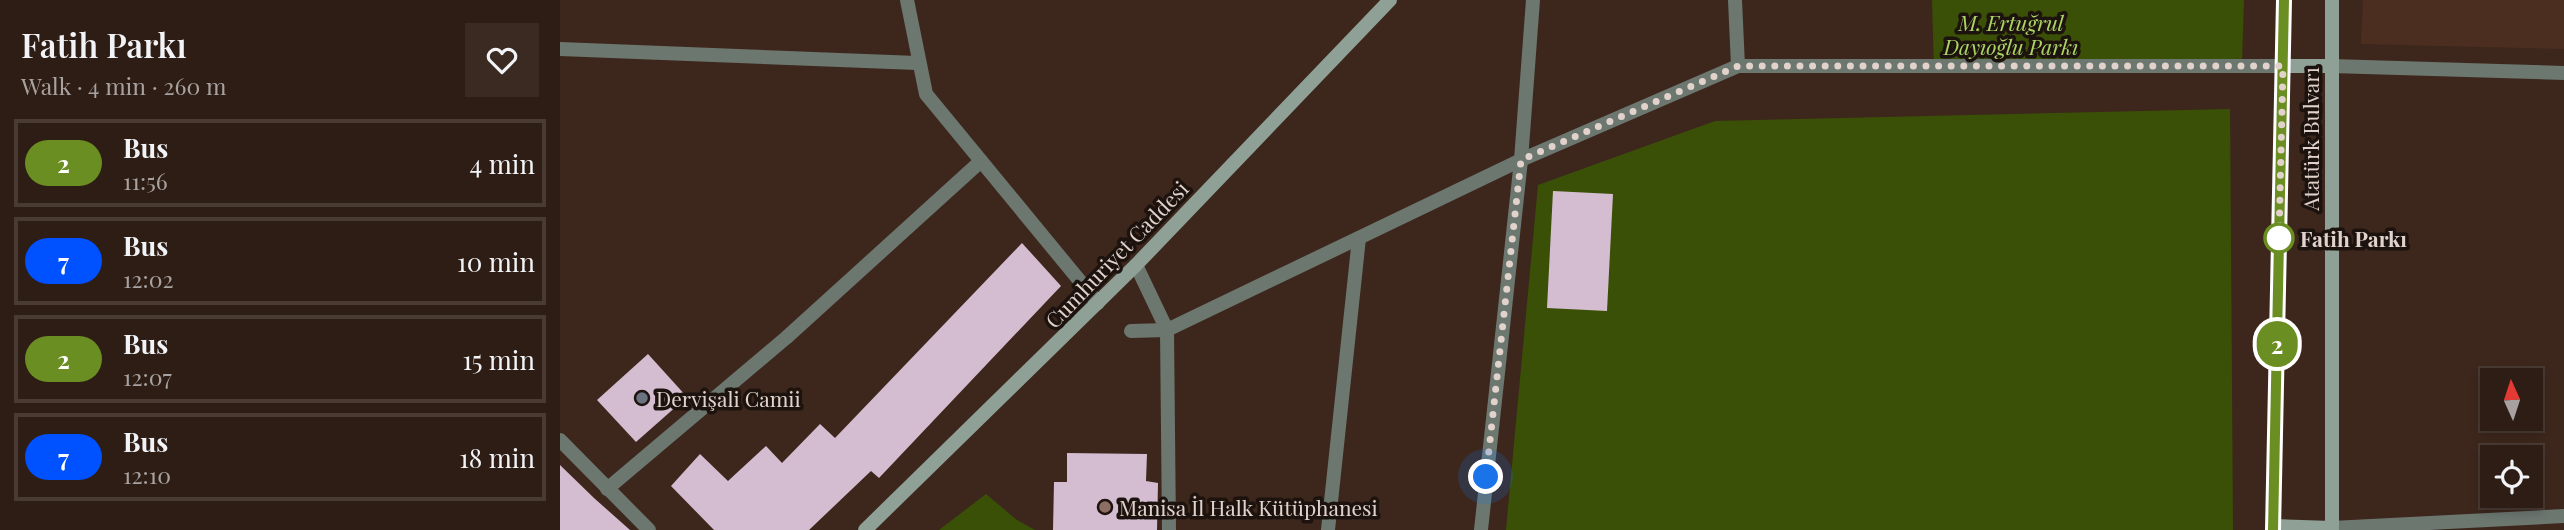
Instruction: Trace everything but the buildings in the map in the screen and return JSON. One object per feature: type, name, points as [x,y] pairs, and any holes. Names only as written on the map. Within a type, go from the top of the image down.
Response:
[{"type":"main road","name":"Cumhuriyet Caddesi","points":[[865,530],[1136,265],[1390,0]]},
{"type":"main road","name":"Atatürk Bulvarı","points":[[2273,528],[2284,0]]},
{"type":"main road","name":"Atatürk Bulvarı","points":[[2332,0],[2332,529]]},
{"type":"main road","points":[[2283,66],[2331,66]]},
{"type":"main road","points":[[2273,528],[2332,529]]},
{"type":"street","points":[[907,0],[917,63],[926,94],[1098,303]]},
{"type":"street","points":[[1481,530],[1521,160],[1533,0]]},
{"type":"street","points":[[1735,0],[1738,66]]},
{"type":"street","points":[[560,49],[917,63]]},
{"type":"street","points":[[1131,331],[1167,330],[1521,160],[1738,66],[2283,66]]},
{"type":"street","points":[[2331,66],[2564,73]]},
{"type":"street","points":[[607,489],[787,338],[981,161]]},
{"type":"street","points":[[1328,530],[1359,238]]},
{"type":"street","points":[[1136,265],[1167,330],[1169,530]]},
{"type":"street","points":[[560,440],[649,530]]},
{"type":"street","points":[[2332,529],[2564,516]]},
{"type":"shaded area","points":[[2363,0],[2564,0],[2564,49],[2361,44]]},
{"type":"green space","name":"M. Ertuğrul Dayıoğlu Parkı","points":[[1932,0],[2244,0],[2242,62],[1934,71]]},
{"type":"green space","points":[[2230,109],[2233,530],[1506,530],[1538,185],[1715,121]]},
{"type":"green space","points":[[986,494],[1017,520],[1035,530],[939,530]]},
{"type":"bus line","name":"2","points":[[2273,530],[2284,0]]},
{"type":"place","name":"Fatih Parkı","points":[[2279,238]]},
{"type":"place","name":"Dervişali Camii","points":[[642,398]]},
{"type":"place","name":"Manisa İl Halk Kütüphanesi","points":[[1105,507]]},
{"type":"route","points":[[1486,477],[1521,160],[1738,66],[2283,66],[2279,238]]}]
